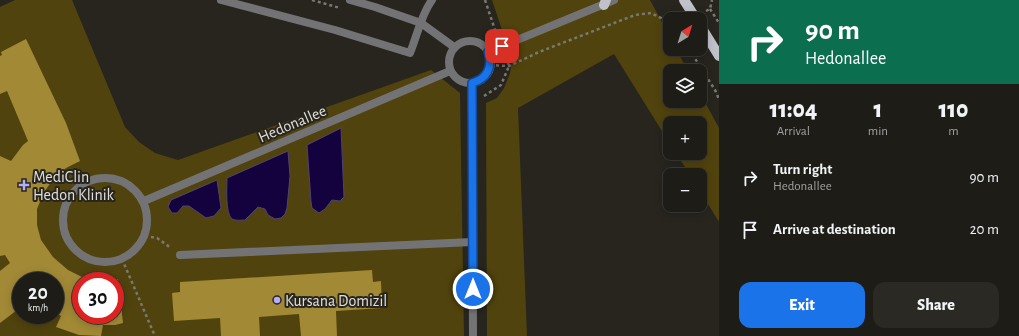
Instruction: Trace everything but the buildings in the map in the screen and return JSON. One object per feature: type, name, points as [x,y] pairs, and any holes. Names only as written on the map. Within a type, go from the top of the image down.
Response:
[{"type":"main road","points":[[684,0],[692,12]]},
{"type":"main road","points":[[707,36],[719,56]]},
{"type":"street","points":[[221,0],[335,30],[410,53],[421,23],[432,0]]},
{"type":"street","points":[[350,0],[375,6],[421,23],[454,47]]},
{"type":"street","points":[[488,52],[605,2],[614,0]]},
{"type":"street","points":[[476,41],[486,48],[488,52],[490,64],[485,77],[479,81],[472,83],[463,82],[456,78],[450,71],[448,62],[450,55],[454,47],[460,43],[476,41]]},
{"type":"street","name":"Hedonallee","points":[[144,201],[450,71]]},
{"type":"street","points":[[472,83],[473,336]]},
{"type":"street","points":[[98,177],[115,178],[131,185],[144,201],[148,219],[145,236],[136,249],[122,259],[108,262],[94,261],[79,253],[69,242],[64,229],[63,212],[69,197],[84,182],[98,177]]},
{"type":"street","points":[[180,255],[473,242]]},
{"type":"path","points":[[485,0],[496,34],[509,66]]},
{"type":"path","points":[[710,9],[719,23]]},
{"type":"path","points":[[490,64],[509,66],[539,52],[635,15],[650,13],[663,19]]},
{"type":"path","points":[[693,56],[719,98]]},
{"type":"path","points":[[145,236],[157,238],[180,255]]},
{"type":"path","points":[[122,259],[155,336]]},
{"type":"shaded area","points":[[15,0],[72,0],[125,127],[139,142],[155,153],[178,160],[431,70],[460,93],[464,336],[0,336],[0,7]],"holes":[[[341,129],[344,196],[340,201],[332,200]],[[290,176],[268,215],[265,209],[258,207],[252,212],[228,212]],[[217,180],[221,208],[197,212],[189,206],[183,206],[177,213],[168,207]]]},
{"type":"shaded area","points":[[492,0],[650,0],[663,24],[663,56],[680,56],[684,64],[663,64],[663,108],[707,108],[707,106],[719,128],[719,222],[707,202],[707,168],[686,168],[680,160],[707,160],[707,116],[663,116],[663,133],[614,54],[518,108],[527,336],[487,336],[486,103],[497,98],[504,88],[510,73],[512,60]]},
{"type":"shaded area","points":[[341,128],[344,197],[340,201],[332,200],[325,209],[319,213],[312,208],[307,145]]},
{"type":"shaded area","points":[[288,151],[290,176],[287,208],[285,214],[281,218],[275,219],[268,215],[265,209],[258,207],[245,220],[232,219],[227,206],[227,178]]},
{"type":"shaded area","points":[[217,180],[221,208],[214,216],[206,218],[189,206],[183,206],[177,213],[172,213],[168,207],[171,200]]},
{"type":"place","name":"MediClin Hedon Klinik","points":[[24,185]]},
{"type":"place","name":"Kursana Domizil","points":[[277,300]]},
{"type":"route","points":[[473,289],[472,83],[485,77],[490,64],[488,52],[502,46]]}]
